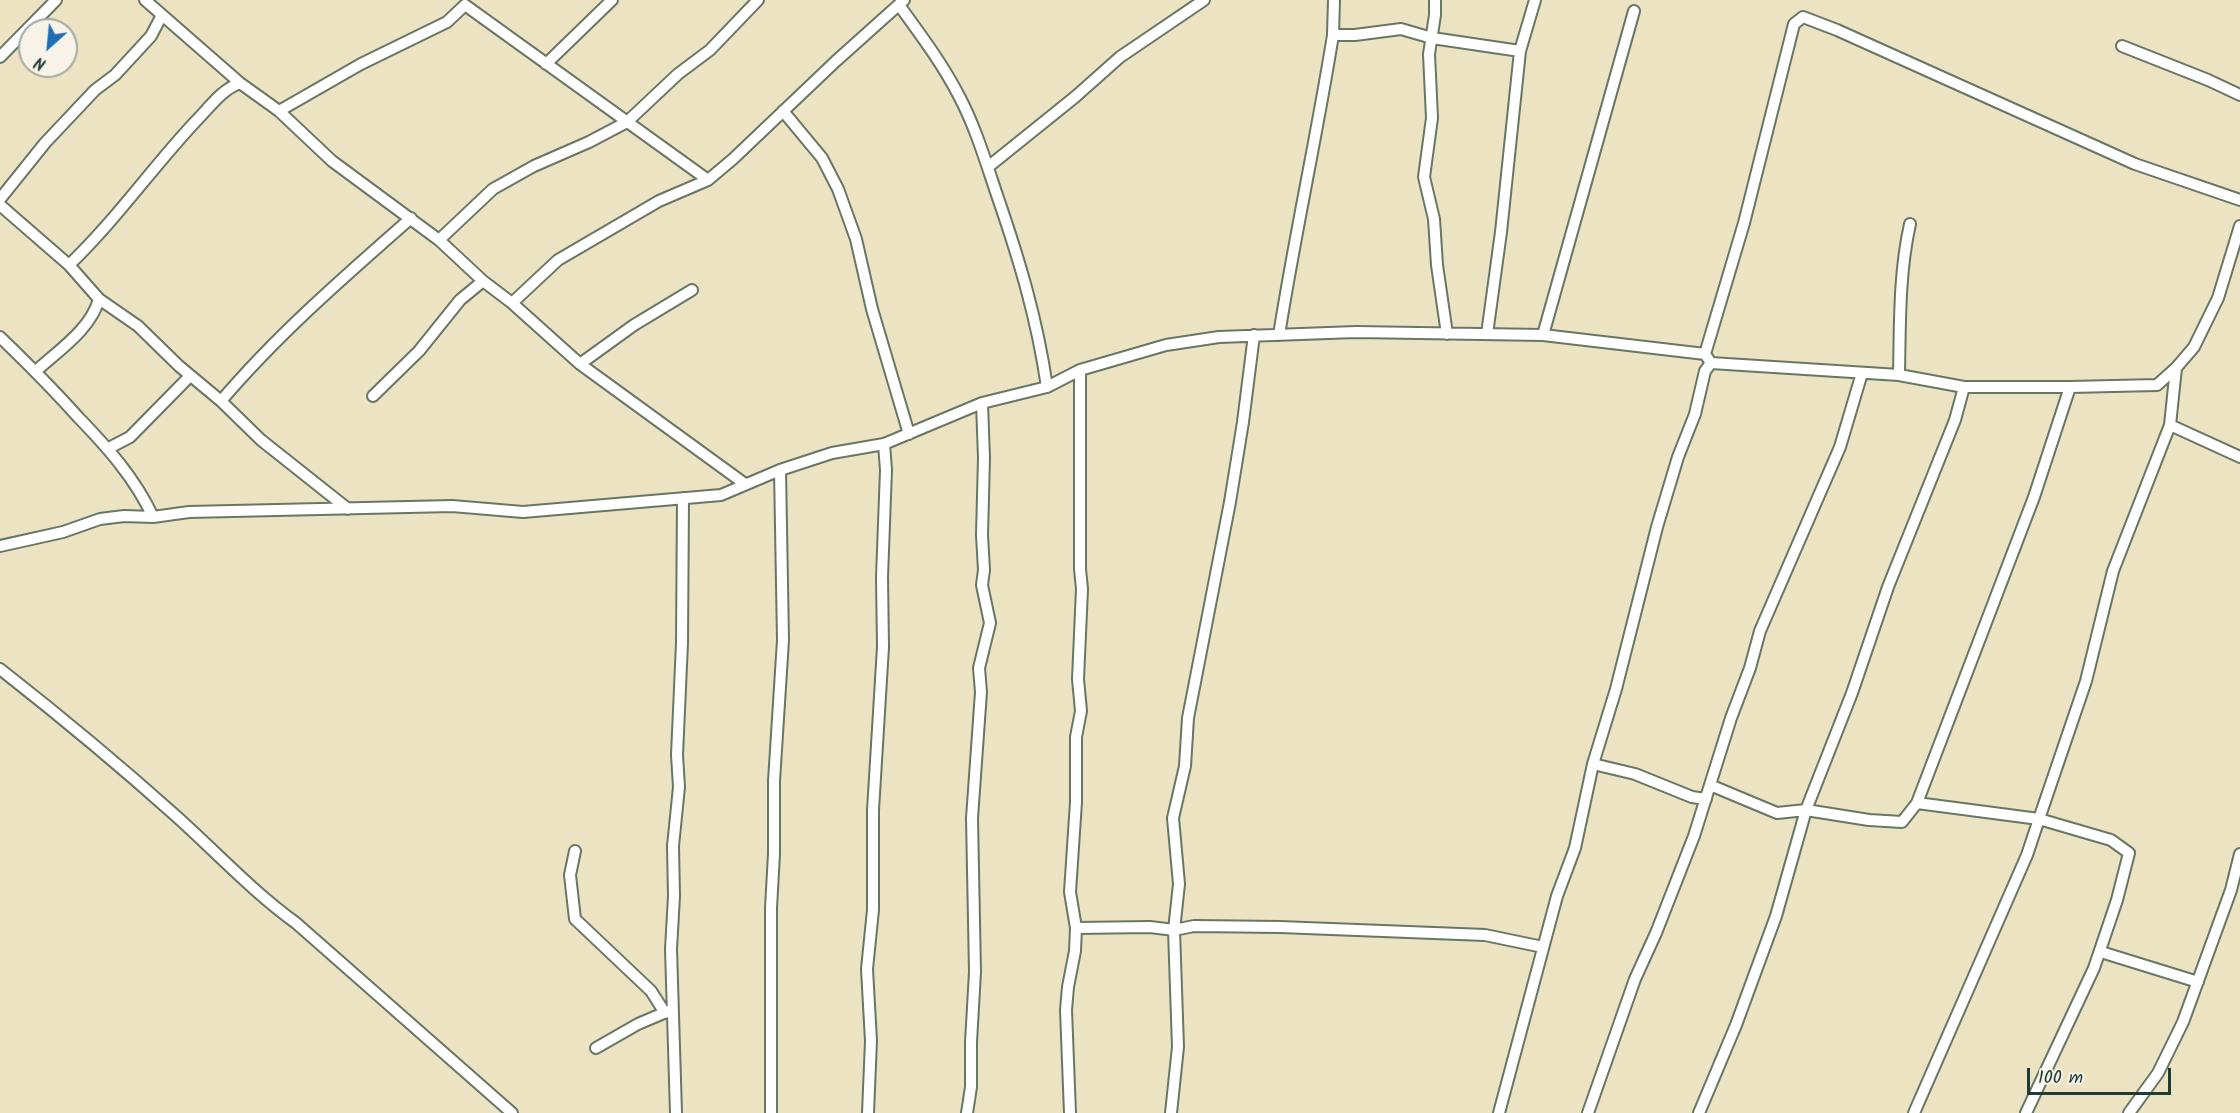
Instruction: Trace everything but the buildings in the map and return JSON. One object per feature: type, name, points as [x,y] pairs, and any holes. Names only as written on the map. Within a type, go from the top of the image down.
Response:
[{"type":"street","points":[[0,57],[57,0]]},
{"type":"street","points":[[146,0],[240,83],[279,111],[332,161],[439,240],[580,364],[745,484]]},
{"type":"street","points":[[546,64],[612,0]]},
{"type":"street","points":[[439,240],[493,189],[534,166],[589,142],[627,122],[678,74],[710,50],[758,0]]},
{"type":"street","points":[[988,167],[1075,97],[1120,57],[1204,0]]},
{"type":"street","points":[[1279,335],[1307,172],[1319,124],[1333,35],[1334,0]]},
{"type":"street","points":[[1435,0],[1429,72],[1432,118],[1424,184],[1434,219],[1437,265],[1447,334]]},
{"type":"street","points":[[1487,334],[1500,243],[1520,51],[1535,0]]},
{"type":"street","points":[[512,303],[558,260],[659,201],[708,180],[901,2],[959,96],[988,167],[1025,280],[1040,341],[1047,387]]},
{"type":"street","points":[[279,111],[361,64],[447,22],[462,3],[708,180]]},
{"type":"street","points":[[1543,335],[1634,11]]},
{"type":"street","points":[[0,199],[45,143],[96,90],[115,75],[151,36],[162,15]]},
{"type":"street","points":[[1499,1113],[1557,896],[1575,848],[1593,764],[1667,493],[1695,414],[1794,24],[1803,17],[1837,30],[2124,159],[2240,200]]},
{"type":"street","points":[[1333,35],[1355,35],[1401,29],[1432,38],[1520,51]]},
{"type":"street","points":[[2122,46],[2240,95]]},
{"type":"street","points":[[69,265],[89,245],[179,139],[228,88],[240,83]]},
{"type":"street","points":[[783,111],[822,158],[838,189],[856,239],[872,309],[909,434]]},
{"type":"street","points":[[0,205],[69,265],[99,299],[138,326],[261,440],[348,509]]},
{"type":"street","points":[[220,401],[249,368],[295,323],[411,218]]},
{"type":"street","points":[[1899,375],[1904,249],[1910,224]]},
{"type":"street","points":[[1,544],[63,532],[100,519],[124,516],[153,517],[189,512],[452,506],[523,512],[721,495],[780,470],[832,453],[884,444],[982,404],[1047,387],[1080,370],[1166,345],[1219,337],[1356,332],[1543,335],[1708,359],[1899,375],[1964,387],[2157,385],[2194,347],[2218,298],[2240,226]]},
{"type":"street","points":[[373,396],[419,351],[460,300],[483,281]]},
{"type":"street","points":[[580,364],[634,325],[692,290]]},
{"type":"street","points":[[36,371],[86,326],[96,310],[99,299]]},
{"type":"street","points":[[1171,1113],[1178,1047],[1174,930],[1179,890],[1173,818],[1185,766],[1188,718],[1243,422],[1254,335]]},
{"type":"street","points":[[0,337],[36,371],[109,448],[143,494],[153,517]]},
{"type":"street","points":[[1914,1113],[2027,855],[2086,681],[2113,571],[2170,425],[2176,368]]},
{"type":"street","points":[[1070,1113],[1066,1010],[1075,951],[1076,928],[1070,892],[1076,802],[1076,737],[1081,711],[1078,679],[1082,589],[1080,569],[1080,370]]},
{"type":"street","points":[[1587,1113],[1635,979],[1656,933],[1706,799],[1731,718],[1750,668],[1760,631],[1839,447],[1862,373]]},
{"type":"street","points":[[109,448],[130,437],[190,376]]},
{"type":"street","points":[[1699,1113],[1736,1025],[1776,916],[1806,810],[1852,693],[1892,576],[1955,420],[1964,387]]},
{"type":"street","points":[[1710,785],[1777,813],[1806,810],[1869,820],[1902,822],[1917,803],[2034,497],[2070,387]]},
{"type":"street","points":[[967,1113],[971,1087],[975,972],[972,818],[981,692],[980,669],[990,623],[982,585],[984,458],[982,404]]},
{"type":"street","points":[[2170,425],[2240,457]]},
{"type":"street","points":[[868,1113],[871,1041],[867,969],[873,910],[873,810],[883,647],[882,577],[886,470],[884,444]]},
{"type":"street","points":[[771,1113],[771,908],[774,782],[783,640],[780,470]]},
{"type":"street","points":[[676,1113],[669,1011],[674,896],[673,846],[679,787],[677,755],[682,631],[683,498]]},
{"type":"street","points":[[0,669],[93,743],[177,817],[271,905],[296,923],[512,1113]]},
{"type":"street","points":[[1593,764],[1635,774],[1692,797],[1706,799]]},
{"type":"street","points":[[1917,803],[2039,819],[2111,840],[2130,854],[2101,952],[2026,1113]]},
{"type":"street","points":[[575,851],[570,874],[575,918],[669,1011]]},
{"type":"street","points":[[2129,1113],[2158,1073],[2183,1022],[2230,890],[2240,854]]},
{"type":"street","points":[[1076,928],[1150,927],[1174,930],[1194,926],[1280,927],[1485,935],[1543,947]]},
{"type":"street","points":[[2101,952],[2198,982]]},
{"type":"street","points":[[596,1048],[638,1024],[669,1011]]}]
